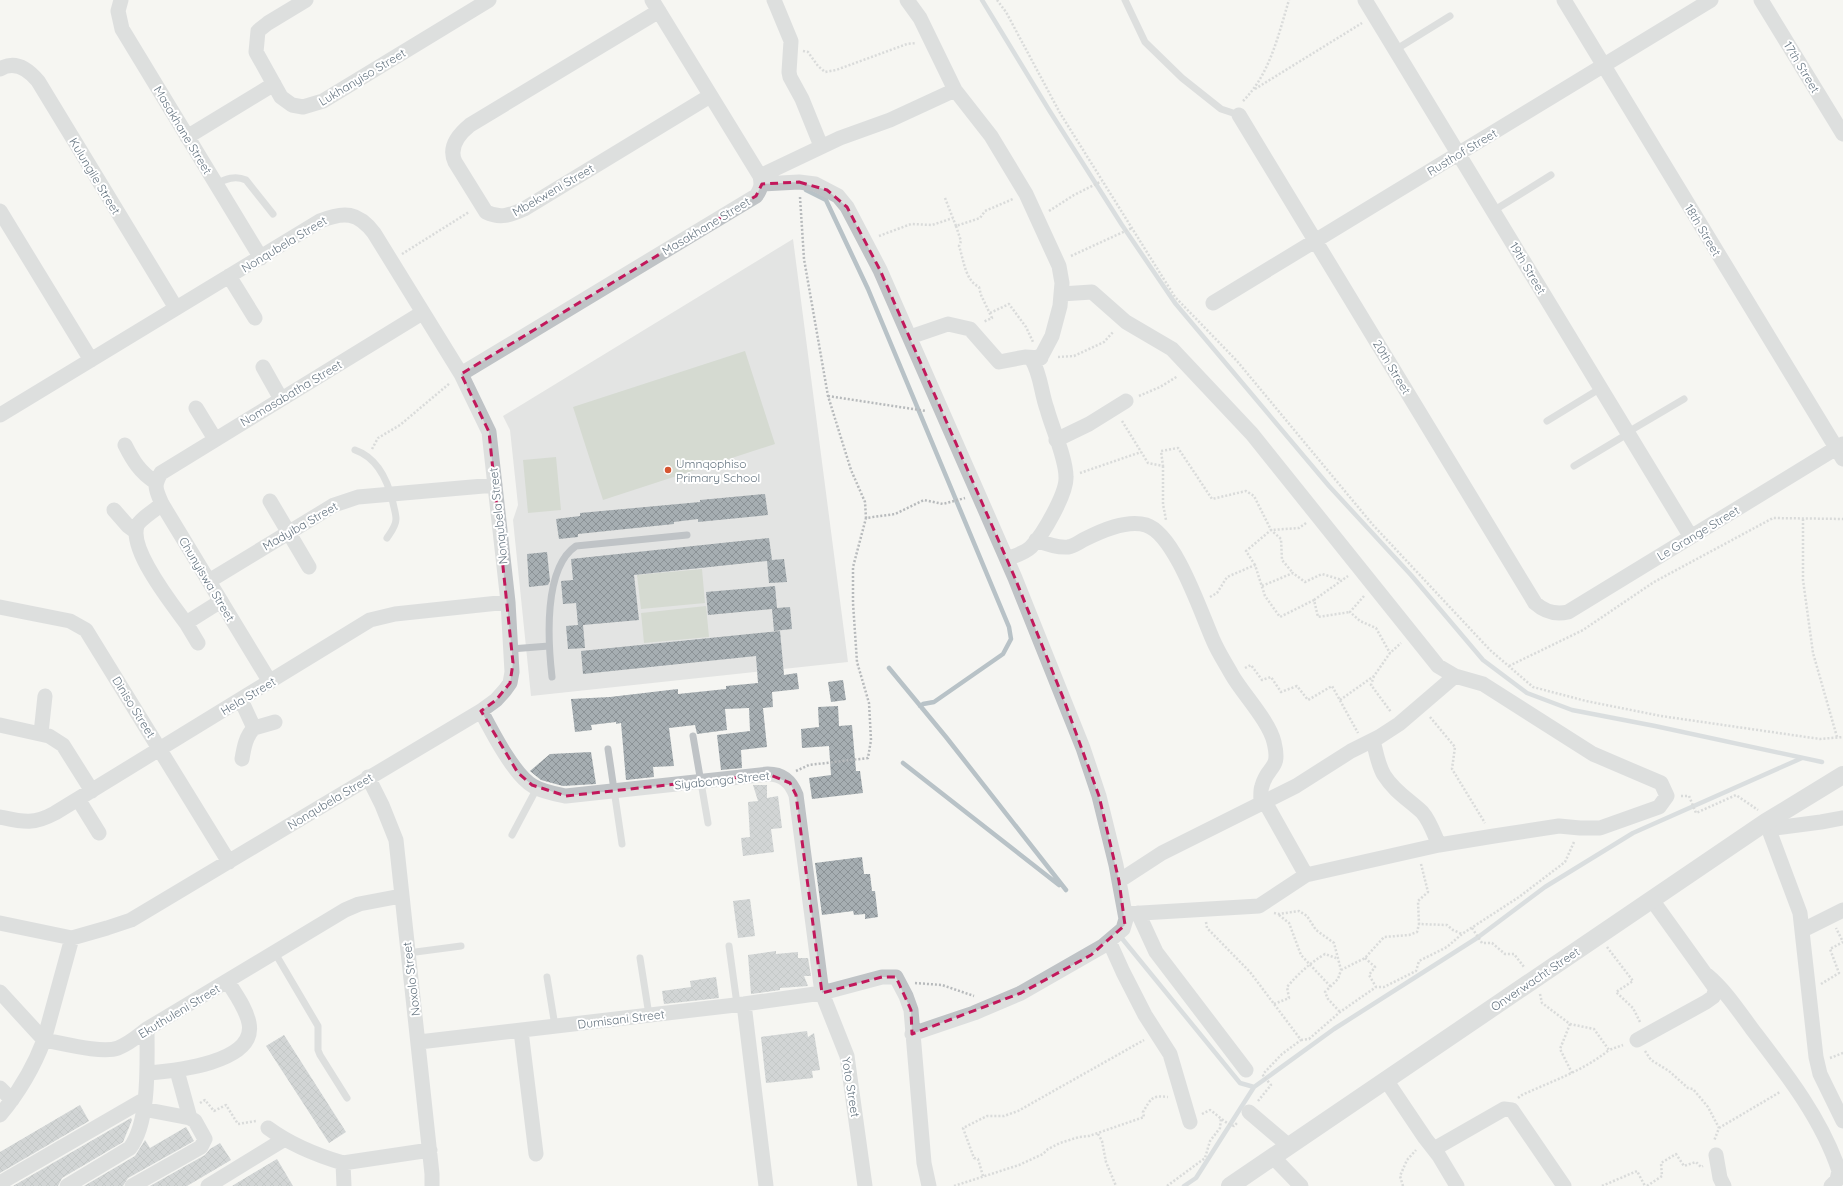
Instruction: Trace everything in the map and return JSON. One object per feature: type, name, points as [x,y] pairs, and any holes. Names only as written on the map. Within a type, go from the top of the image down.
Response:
[{"type":"street","name":"Masakhane Street","points":[[121,0],[118,11],[122,28],[261,258]]},
{"type":"street","name":"Lukhanyiso Street","points":[[306,0],[268,23],[258,31],[256,52],[281,97],[292,105],[303,107],[312,106],[322,102],[489,0]]},
{"type":"street","points":[[774,0],[791,41],[792,49],[788,72],[802,99],[821,146]]},
{"type":"street","points":[[907,0],[920,18],[955,90],[991,136],[1026,194],[1039,218],[1059,266],[1062,283],[1060,306],[1052,336],[1039,357],[1032,360],[1038,370],[1042,394],[1066,476],[1066,481],[1054,513],[1031,547],[1007,559]]},
{"type":"street","name":"19th Street","points":[[1365,0],[1691,537]]},
{"type":"street","name":"18th Street","points":[[1564,0],[1841,451]]},
{"type":"street","name":"Rusthof Street","points":[[1213,303],[1711,0]]},
{"type":"street","name":"17th Street","points":[[1761,0],[1843,134]]},
{"type":"street","points":[[655,6],[684,50],[761,180]]},
{"type":"street","name":"Mbekweni Street","points":[[655,6],[470,125],[461,133],[455,141],[453,156],[486,212],[494,216],[511,215],[524,209],[710,96]]},
{"type":"street","name":"Kulungile Street","points":[[0,69],[12,65],[20,66],[38,81],[176,308]]},
{"type":"street","points":[[187,137],[274,84]]},
{"type":"street","points":[[761,180],[821,146],[890,120],[955,90]]},
{"type":"street","name":"20th Street","points":[[1239,115],[1535,603],[1545,611],[1551,613]]},
{"type":"street","name":"Masakhane Street","points":[[461,374],[756,196],[760,190],[761,180]]},
{"type":"street","points":[[761,180],[815,184],[838,196],[847,207],[880,270],[1007,559],[1083,748],[1099,796],[1119,881],[1132,914],[1156,952],[1246,1070]]},
{"type":"street","points":[[0,211],[91,360]]},
{"type":"street","name":"Nonqubela Street","points":[[0,923],[72,938],[131,920],[368,777],[481,711],[496,700],[510,683],[512,672],[512,649],[508,602],[489,432],[461,374],[422,313],[391,260],[368,225],[352,215],[342,214],[320,221],[91,360],[2,408]]},
{"type":"street","points":[[230,276],[255,318]]},
{"type":"street","points":[[1061,294],[1092,292],[1126,322],[1172,349],[1252,434],[1438,666],[1455,676],[1483,684],[1593,754],[1661,783],[1667,796],[1660,807],[1600,828],[1559,826],[1494,836],[1439,845],[1306,875],[1259,906],[1203,908],[1132,914]]},
{"type":"street","name":"Nomasabatha Street","points":[[158,478],[215,439],[422,313]]},
{"type":"street","points":[[910,337],[948,324],[970,328],[999,362],[1025,357],[1039,357]]},
{"type":"street","points":[[263,367],[281,399]]},
{"type":"street","points":[[1056,440],[1089,424],[1120,405]]},
{"type":"street","points":[[196,408],[215,439]]},
{"type":"street","points":[[125,444],[134,463],[142,472],[158,478]]},
{"type":"street","name":"Le Grange Street","points":[[1551,613],[1568,612],[1691,537],[1841,451]]},
{"type":"street","name":"Chunyiswa Street","points":[[158,478],[156,490],[162,504],[270,682]]},
{"type":"street","name":"Madyiba Street","points":[[209,581],[343,501],[358,497],[495,484]]},
{"type":"street","points":[[270,501],[309,567]]},
{"type":"street","points":[[162,504],[138,524],[136,532],[139,545],[153,579],[186,623],[198,643]]},
{"type":"street","points":[[114,510],[128,526],[136,532]]},
{"type":"street","points":[[1036,540],[1052,546],[1067,547],[1105,531],[1123,525],[1139,523],[1148,526],[1164,540],[1176,558],[1198,602],[1214,642],[1233,676],[1268,729],[1273,740],[1276,763],[1262,785],[1263,803],[1306,875]]},
{"type":"street","points":[[186,623],[221,601]]},
{"type":"street","name":"Hela Street","points":[[0,817],[25,822],[43,820],[370,620],[395,614],[508,602]]},
{"type":"street","name":"Diniso Street","points":[[0,607],[70,621],[86,630],[229,862]]},
{"type":"street","points":[[1119,881],[1162,853],[1296,786],[1351,751],[1399,724],[1455,676]]},
{"type":"street","points":[[41,733],[45,696]]},
{"type":"street","points":[[241,700],[254,728]]},
{"type":"street","name":"Siyabonga Street","points":[[481,711],[518,772],[537,788],[566,796],[768,774],[774,774],[785,779],[793,788],[796,795],[822,992]]},
{"type":"street","points":[[242,759],[249,733],[254,728],[275,722]]},
{"type":"street","points":[[0,725],[41,733],[63,745],[92,791]]},
{"type":"street","points":[[1368,742],[1385,776],[1398,791],[1422,813],[1429,823],[1439,845]]},
{"type":"street","name":"Onverwacht Street","points":[[1230,1186],[1598,936],[1843,775]]},
{"type":"street","name":"Noxolo Street","points":[[368,777],[382,805],[396,840],[401,896],[419,1042],[430,1150],[432,1186]]},
{"type":"street","points":[[78,799],[99,833]]},
{"type":"street","points":[[1843,818],[1821,822],[1767,826],[1800,913],[1816,1057],[1820,1074],[1843,1121]]},
{"type":"street","name":"Ekuthuleni Street","points":[[44,1040],[107,1050],[128,1043],[147,1029],[228,982],[346,910],[359,904],[401,896]]},
{"type":"street","points":[[1637,1040],[1713,997],[1716,989],[1652,900]]},
{"type":"street","points":[[1803,930],[1843,910]]},
{"type":"street","points":[[912,1034],[974,1013],[1021,993],[1091,955],[1110,941],[1125,925],[1132,914]]},
{"type":"street","points":[[0,1115],[12,1100],[33,1068],[44,1040],[72,938]]},
{"type":"street","points":[[1110,941],[1123,972],[1170,1054],[1189,1120]]},
{"type":"street","points":[[1707,975],[1722,988],[1811,1111],[1840,1165],[1839,1176],[1831,1186]]},
{"type":"street","name":"Dumisani Street","points":[[419,1042],[740,1004],[822,992],[882,976],[896,977],[901,984]]},
{"type":"street","points":[[147,1073],[178,1071],[215,1061],[237,1049],[248,1039],[249,1023],[244,1009],[228,982]]},
{"type":"street","points":[[901,984],[910,1010],[924,1163],[929,1186]]},
{"type":"street","points":[[0,992],[44,1040]]},
{"type":"street","name":"Yoto Street","points":[[822,992],[847,1056],[865,1186]]},
{"type":"street","points":[[740,1004],[766,1186]]},
{"type":"street","points":[[67,1186],[130,1148],[135,1141],[139,1130],[144,1104],[147,1073],[147,1029]]},
{"type":"street","points":[[522,1031],[536,1154]]},
{"type":"street","points":[[132,1186],[204,1144],[205,1139],[202,1132],[189,1114],[178,1071]]},
{"type":"street","points":[[1386,1080],[1457,1186]]},
{"type":"street","points":[[0,1088],[12,1100]]},
{"type":"street","points":[[0,1183],[144,1104],[189,1114]]},
{"type":"street","points":[[1429,1144],[1508,1109],[1515,1113],[1564,1186]]},
{"type":"street","points":[[1249,1112],[1289,1146]]},
{"type":"street","points":[[268,1128],[283,1140],[314,1154],[343,1163],[430,1150]]},
{"type":"street","points":[[208,1186],[283,1140]]},
{"type":"street","points":[[1716,1155],[1720,1178],[1724,1186]]},
{"type":"street","points":[[1273,1157],[1301,1186]]},
{"type":"street","points":[[343,1163],[344,1186]]},
{"type":"lane","points":[[1125,0],[1145,42],[1182,78],[1221,109],[1239,115]]},
{"type":"lane","points":[[1395,50],[1450,16]]},
{"type":"lane","points":[[1493,210],[1551,175]]},
{"type":"lane","points":[[216,184],[228,178],[240,177],[246,180],[273,214]]},
{"type":"lane","points":[[1547,421],[1601,388]]},
{"type":"lane","points":[[1574,466],[1684,399]]},
{"type":"lane","points":[[355,450],[368,457],[382,473],[391,494],[396,518],[395,524],[387,538]]},
{"type":"lane","points":[[552,677],[549,646],[551,603],[554,585],[561,564],[571,550],[576,546],[687,535]]},
{"type":"lane","points":[[512,649],[549,646]]},
{"type":"lane","points":[[693,736],[708,823]]},
{"type":"lane","points":[[608,749],[622,844]]},
{"type":"lane","points":[[512,835],[537,788]]},
{"type":"lane","points":[[408,953],[461,946]]},
{"type":"lane","points":[[729,946],[740,1004]]},
{"type":"lane","points":[[275,953],[318,1026],[318,1050],[320,1055],[347,1098]]},
{"type":"lane","points":[[640,958],[649,1015]]},
{"type":"lane","points":[[547,977],[555,1026]]},
{"type":"path","points":[[997,0],[1006,12],[1060,113],[1176,297],[1237,361],[1373,525],[1490,650],[1533,687],[1586,700],[1661,716],[1755,730],[1820,739],[1843,736]]},
{"type":"path","points":[[1239,115],[1241,104],[1255,89],[1272,58],[1289,0]]},
{"type":"path","points":[[1255,89],[1375,16]]},
{"type":"path","points":[[792,49],[808,52],[818,66],[825,72],[836,70],[907,44],[930,41]]},
{"type":"path","points":[[1039,218],[1074,195],[1102,181]]},
{"type":"path","points":[[785,779],[798,769],[810,765],[868,758],[871,740],[869,703],[857,662],[853,603],[853,567],[866,518],[865,502],[850,470],[828,396],[804,259],[799,182]]},
{"type":"path","points":[[956,226],[980,218],[985,211],[1026,194]]},
{"type":"path","points":[[945,198],[961,241],[959,246],[967,274],[972,283],[979,287],[981,295],[992,318],[970,328]]},
{"type":"path","points":[[391,260],[470,212],[480,202]]},
{"type":"path","points":[[865,241],[911,224],[932,225],[953,218]]},
{"type":"path","points":[[1082,251],[1132,228]]},
{"type":"path","points":[[990,313],[1009,304],[1026,327],[1039,357],[1074,356],[1104,342],[1126,322]]},
{"type":"path","points":[[1163,466],[1148,463],[1141,452],[1120,405],[1160,387],[1191,369]]},
{"type":"path","points":[[368,457],[378,438],[400,425],[461,374]]},
{"type":"path","points":[[828,396],[942,414]]},
{"type":"path","points":[[1164,540],[1168,528],[1163,504],[1163,466],[1161,451],[1178,448],[1212,500],[1246,491],[1254,496],[1271,530],[1281,539],[1282,560],[1293,573],[1305,582],[1322,574],[1342,580]]},
{"type":"path","points":[[1066,476],[1079,474],[1141,452]]},
{"type":"path","points":[[866,518],[895,514],[924,500],[943,504],[964,499],[976,489]]},
{"type":"path","points":[[1318,516],[1299,528],[1271,530],[1246,551],[1255,565],[1265,596],[1280,617],[1314,600],[1360,568]]},
{"type":"path","points":[[1509,666],[1583,630],[1654,582],[1773,518],[1843,519]]},
{"type":"path","points":[[1802,519],[1803,580],[1813,653],[1837,737]]},
{"type":"path","points":[[1198,602],[1217,594],[1226,577],[1255,565]]},
{"type":"path","points":[[1262,586],[1293,573]]},
{"type":"path","points":[[1314,600],[1318,617],[1350,612],[1373,584]]},
{"type":"path","points":[[1350,612],[1360,621],[1376,628],[1390,653]]},
{"type":"path","points":[[1399,724],[1371,684],[1374,676],[1390,653],[1412,633]]},
{"type":"path","points":[[1233,676],[1251,665],[1262,680],[1271,677],[1281,692],[1297,686],[1308,700],[1332,686],[1368,742]]},
{"type":"path","points":[[1340,700],[1374,676]]},
{"type":"path","points":[[1420,706],[1455,747],[1452,769],[1494,836]]},
{"type":"path","points":[[1691,802],[1696,813],[1736,795],[1756,808],[1767,826]]},
{"type":"path","points":[[1249,1112],[1271,1085],[1263,1074],[1282,1054],[1301,1040],[1309,1039],[1340,1012],[1376,987],[1384,987],[1416,971],[1419,961],[1447,947],[1462,934],[1565,862],[1580,828]]},
{"type":"path","points":[[1341,970],[1366,958],[1384,938],[1409,935],[1417,932],[1418,901],[1428,892],[1424,881],[1418,850]]},
{"type":"path","points":[[1259,906],[1267,912],[1279,914],[1299,911],[1306,916],[1316,930],[1334,943],[1341,970],[1338,979],[1326,992],[1328,999],[1340,1012]]},
{"type":"path","points":[[1203,908],[1207,928],[1250,972],[1301,1040]]},
{"type":"path","points":[[1279,914],[1289,923],[1300,956],[1331,987]]},
{"type":"path","points":[[1809,991],[1840,973],[1830,949],[1843,942],[1830,917]]},
{"type":"path","points":[[1418,924],[1447,925],[1453,930],[1462,934]]},
{"type":"path","points":[[1472,928],[1482,943],[1492,943],[1505,954],[1514,954],[1523,966],[1537,978],[1542,1003],[1570,1024],[1594,1030],[1609,1050]]},
{"type":"path","points":[[1598,936],[1633,981],[1616,992],[1633,1008],[1641,1025],[1637,1040],[1651,1060],[1669,1071],[1688,1088],[1693,1089],[1708,1107],[1719,1128]]},
{"type":"path","points":[[1274,1004],[1289,998],[1288,987],[1298,974],[1309,964],[1325,954],[1337,958]]},
{"type":"path","points":[[1366,958],[1375,967],[1369,975],[1376,987]]},
{"type":"path","points":[[901,984],[919,983],[942,985],[998,1003]]},
{"type":"path","points":[[1570,1024],[1560,1049],[1572,1073]]},
{"type":"path","points":[[984,1176],[978,1159],[974,1158],[970,1150],[963,1128],[987,1116],[1004,1116],[1018,1111],[1157,1033]]},
{"type":"path","points":[[1508,1109],[1522,1095],[1572,1073],[1596,1060],[1609,1050],[1637,1040]]},
{"type":"path","points":[[1602,1186],[1637,1171],[1646,1186],[1662,1176],[1662,1163],[1676,1154],[1684,1166],[1696,1162],[1701,1167],[1716,1155],[1714,1141],[1719,1128],[1793,1085]]},
{"type":"path","points":[[954,1186],[1002,1172],[1043,1154],[1048,1149],[1060,1143],[1078,1137],[1098,1134],[1144,1117],[1143,1112],[1150,1099],[1157,1096],[1183,1098]]},
{"type":"path","points":[[189,1114],[205,1100],[214,1111],[226,1105],[238,1124],[262,1120],[268,1128]]},
{"type":"path","points":[[1189,1120],[1210,1110],[1221,1117],[1226,1124],[1234,1126]]},
{"type":"path","points":[[1167,1186],[1205,1158],[1210,1141],[1220,1128],[1221,1117]]},
{"type":"path","points":[[1098,1134],[1102,1141],[1106,1162],[1116,1186]]},
{"type":"path","points":[[1403,1186],[1400,1176],[1407,1160],[1429,1144]]},
{"type":"highlighted area","points":[[799,182],[827,190],[847,207],[880,270],[1015,578],[1064,700],[1099,796],[1119,881],[1125,925],[1091,955],[1021,993],[912,1034],[911,1010],[896,977],[882,977],[822,993],[796,795],[790,783],[768,774],[566,796],[532,785],[518,773],[481,711],[496,700],[510,683],[513,663],[489,432],[461,374],[756,196],[762,184]]},
{"type":"shaded area","name":"Umnqophiso Primary School","points":[[793,239],[848,662],[531,696],[513,520],[518,505],[510,430],[503,416]]},
{"type":"shaded area","points":[[745,351],[775,444],[603,500],[573,407]]},
{"type":"shaded area","points":[[556,457],[561,510],[528,513],[523,460]]},
{"type":"shaded area","points":[[702,569],[705,603],[641,609],[637,575]]},
{"type":"shaded area","points":[[706,606],[709,637],[644,643],[641,613]]},
{"type":"building","points":[[765,494],[768,515],[698,522],[698,519],[674,522],[674,524],[578,534],[578,537],[559,539],[556,519],[580,516],[580,513],[700,502],[700,500]]},
{"type":"building","points":[[769,538],[772,560],[784,559],[787,582],[769,583],[767,561],[634,575],[639,620],[583,625],[585,648],[568,649],[566,626],[578,625],[576,603],[563,604],[561,581],[573,580],[571,559]]},
{"type":"building","points":[[547,552],[550,581],[548,585],[529,587],[527,554]]},
{"type":"building","points":[[775,586],[777,608],[790,607],[792,629],[774,631],[772,609],[708,615],[706,592]]},
{"type":"building","points":[[780,631],[784,675],[797,673],[799,689],[772,692],[773,707],[763,708],[767,747],[741,750],[742,768],[721,770],[717,735],[750,731],[749,708],[725,709],[727,730],[697,734],[695,725],[669,728],[674,766],[653,767],[654,777],[626,780],[621,723],[616,724],[616,722],[591,725],[592,730],[575,732],[571,699],[610,697],[678,689],[678,694],[726,689],[726,686],[758,683],[756,656],[583,674],[581,651]]},
{"type":"building","points":[[843,680],[846,700],[831,702],[828,682]]},
{"type":"building","points":[[838,706],[839,726],[852,725],[856,771],[860,771],[863,793],[812,799],[809,778],[831,775],[829,746],[802,748],[801,729],[819,727],[818,707]]},
{"type":"building","points":[[591,752],[596,784],[563,786],[541,780],[530,771],[550,754]]},
{"type":"building","points":[[753,785],[767,785],[767,798],[778,796],[782,828],[771,829],[774,852],[743,856],[741,838],[750,837],[748,802],[758,801]]},
{"type":"building","points":[[862,857],[864,874],[870,874],[872,891],[875,891],[878,917],[865,919],[865,914],[854,915],[853,911],[822,915],[815,863]]},
{"type":"building","points":[[750,899],[755,936],[738,938],[733,901]]},
{"type":"building","points":[[776,951],[776,954],[798,952],[798,958],[808,958],[811,976],[804,976],[808,986],[780,988],[780,990],[751,994],[748,955]]},
{"type":"building","points":[[716,977],[719,998],[664,1004],[662,991],[691,987],[690,981]]},
{"type":"building","points":[[807,1031],[808,1037],[814,1033],[820,1070],[812,1071],[813,1078],[766,1083],[761,1037]]},
{"type":"building","points":[[284,1035],[346,1132],[329,1143],[266,1046]]},
{"type":"building","points":[[80,1105],[89,1121],[0,1173],[0,1152]]},
{"type":"building","points":[[131,1118],[132,1120],[123,1142],[62,1178],[58,1186],[13,1186]]},
{"type":"building","points":[[186,1127],[194,1141],[128,1178],[123,1186],[84,1186],[135,1156],[145,1140],[150,1148]]},
{"type":"building","points":[[220,1143],[231,1160],[187,1186],[150,1186],[205,1155],[210,1149]]},
{"type":"building","points":[[277,1159],[293,1186],[232,1186]]},
{"type":"waterway","points":[[982,0],[1049,110],[1122,225],[1175,303],[1329,486],[1411,575],[1483,660],[1527,693],[1572,710],[1655,726],[1822,762]]},
{"type":"waterway","points":[[806,190],[826,200],[868,289],[1009,627],[1011,639],[1003,654],[934,702],[920,706]]},
{"type":"waterway","points":[[889,668],[946,737],[1066,890]]},
{"type":"waterway","points":[[1120,936],[1240,1083],[1254,1087],[1334,1029],[1477,938],[1545,887],[1633,833],[1802,758]]},
{"type":"waterway","points":[[903,763],[1059,885]]},
{"type":"waterway","points":[[1184,1186],[1196,1178],[1254,1087]]},
{"type":"place","name":"Umnqophiso Primary School","points":[[668,470]]}]
